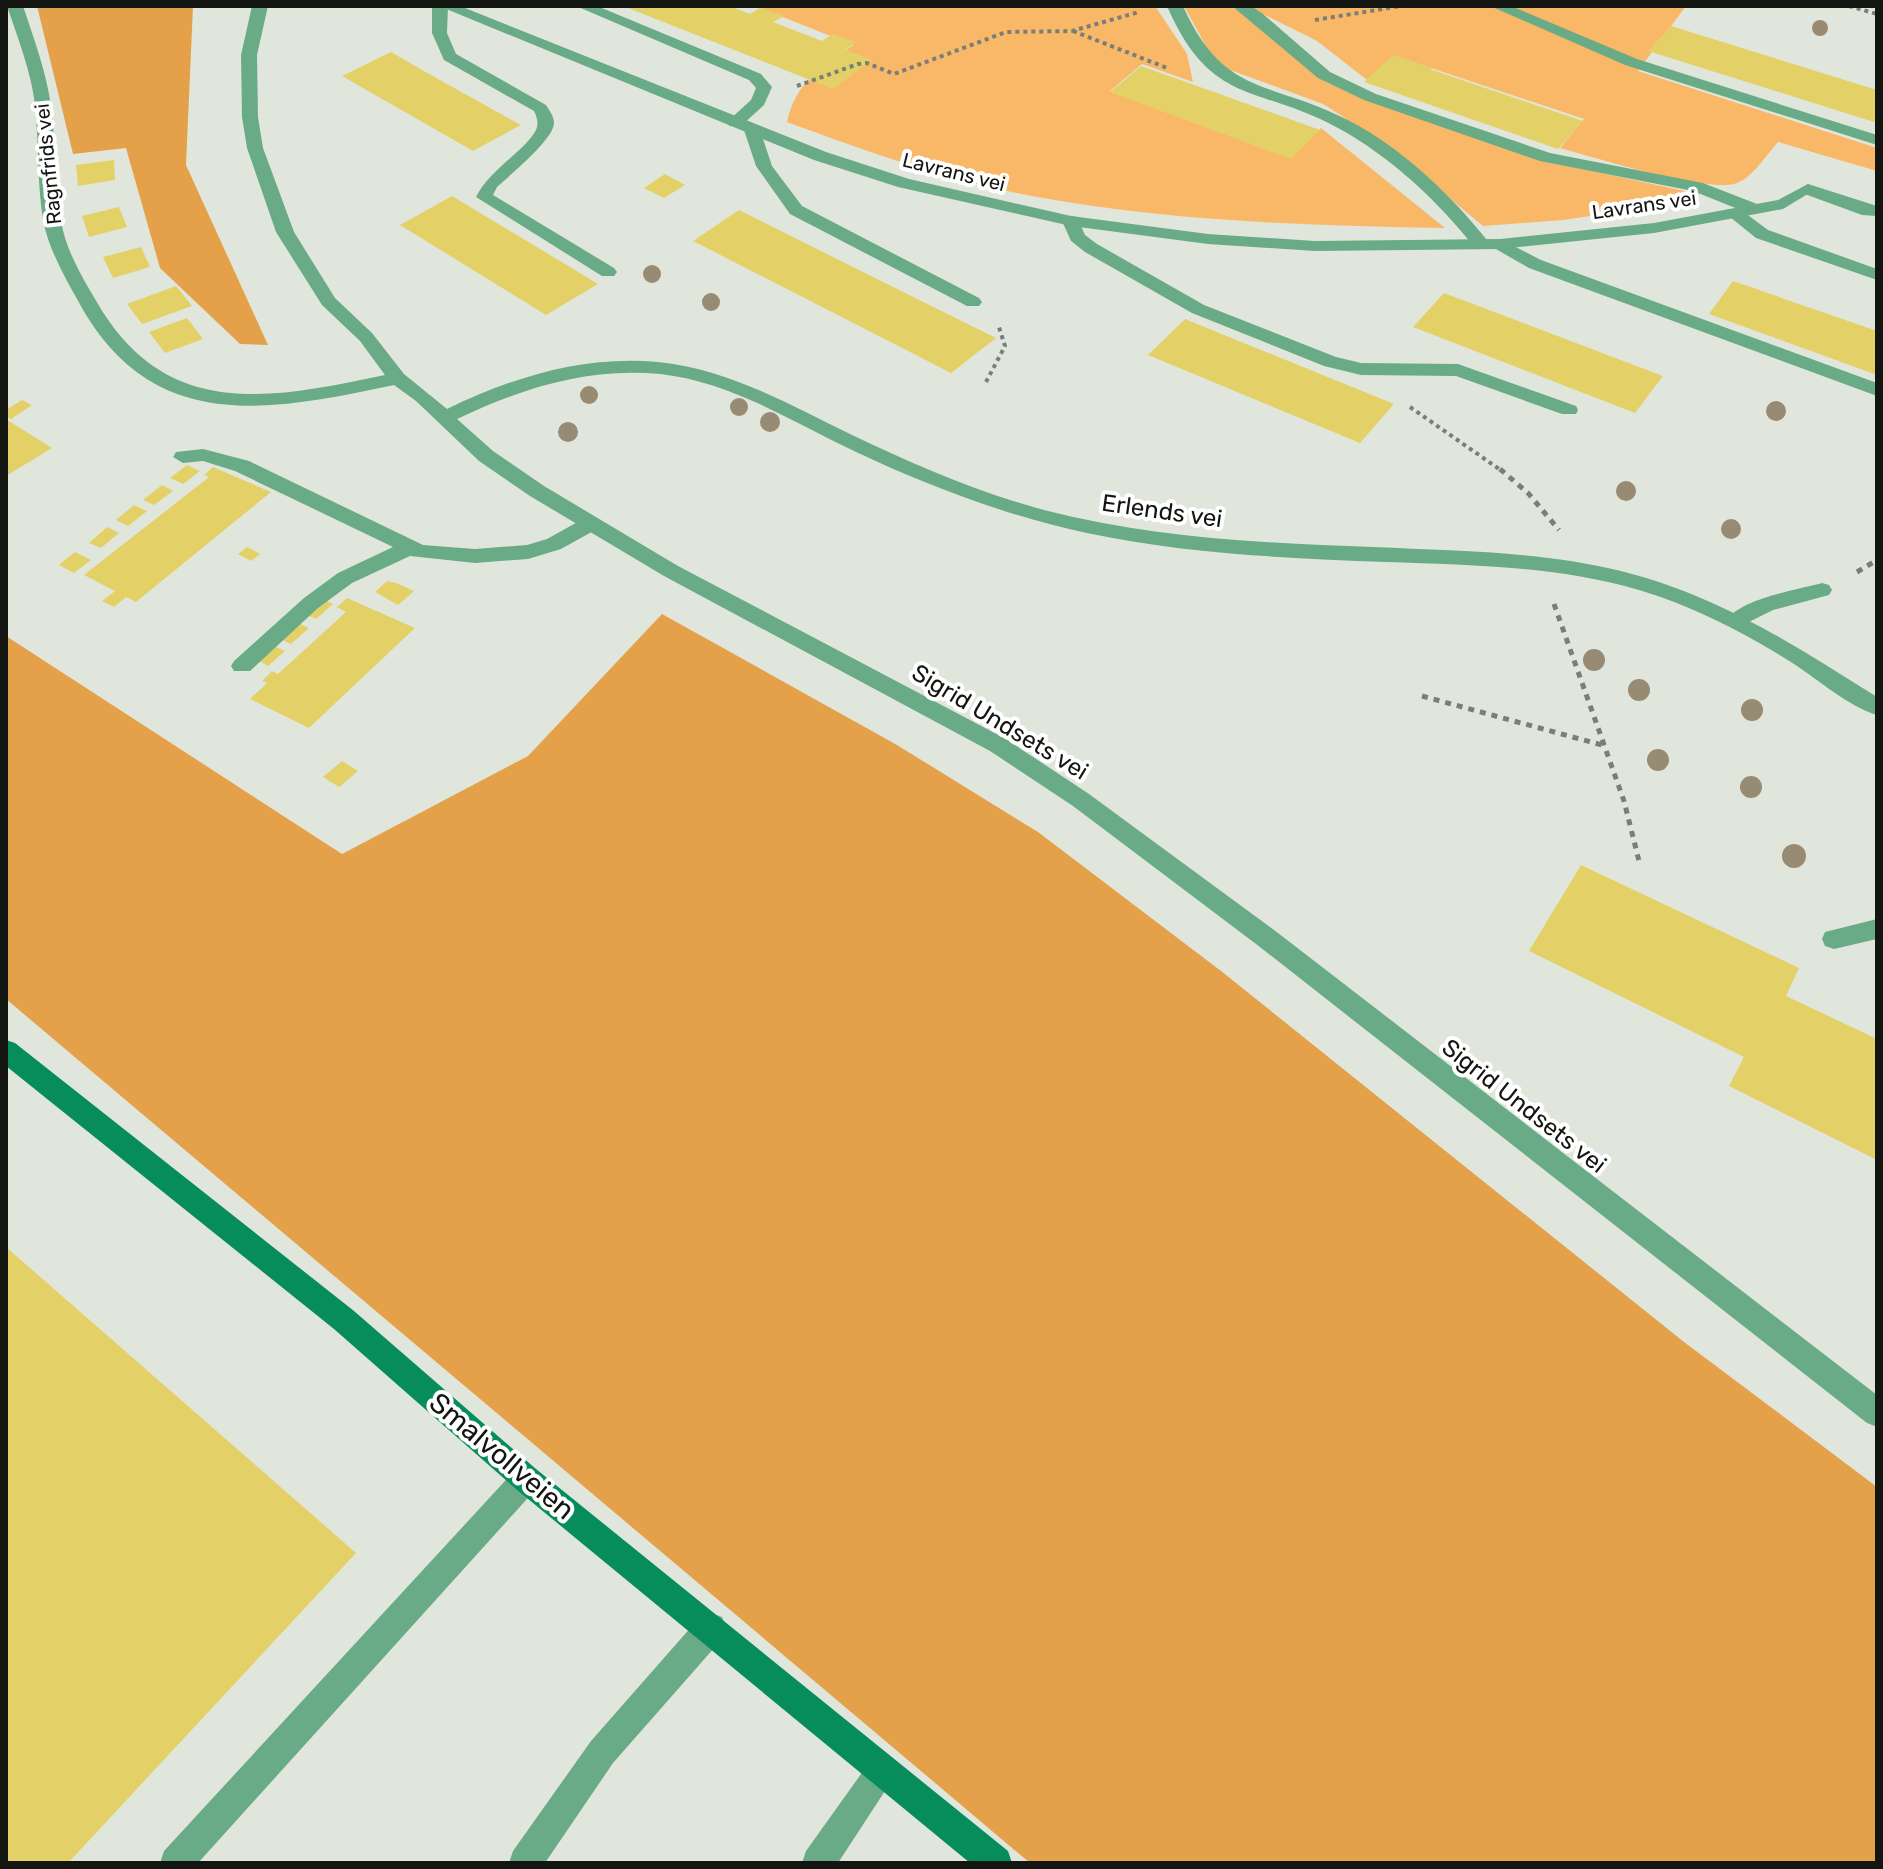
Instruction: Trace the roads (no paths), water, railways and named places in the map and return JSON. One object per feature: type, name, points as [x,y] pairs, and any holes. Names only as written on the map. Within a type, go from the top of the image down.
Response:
[{"type":"street","name":"Ragnfrids vei","points":[[15,6],[40,90],[53,223],[62,253],[90,312],[122,354],[154,378],[172,387],[238,402],[300,398],[397,378]]},
{"type":"street","name":"Sigrid Undsets vei","points":[[260,6],[249,55],[248,84],[255,148],[273,205],[298,255],[328,301],[366,337],[397,378],[486,456],[590,524],[671,571],[998,745],[1081,800],[1269,940],[1877,1413]]},
{"type":"street","points":[[440,6],[437,23],[442,45],[450,57],[540,108],[545,116],[544,130],[540,136],[490,185],[484,197],[608,272]]},
{"type":"street","name":"Lavrans vei","points":[[447,6],[752,130],[904,183],[1071,221],[1208,239],[1300,245],[1491,244],[1654,228],[1783,204],[1808,189],[1868,211],[1877,211]]},
{"type":"street","points":[[584,6],[755,77],[764,87],[758,102],[735,123]]},
{"type":"street","points":[[1175,6],[1193,41],[1212,64],[1240,83],[1321,112],[1348,127],[1443,201],[1491,244],[1535,264],[1877,390]]},
{"type":"street","points":[[1240,6],[1324,75],[1370,97],[1546,157],[1697,187],[1742,211],[1762,234],[1877,275]]},
{"type":"street","points":[[1498,6],[1631,62],[1877,140]]},
{"type":"street","points":[[752,130],[764,166],[796,210],[973,302]]},
{"type":"street","points":[[1071,221],[1077,237],[1091,248],[1198,309],[1347,366],[1458,370],[1569,410]]},
{"type":"street","name":"Erlends vei","points":[[445,417],[498,391],[540,376],[619,367],[687,371],[733,385],[866,449],[983,498],[1090,527],[1203,546],[1498,559],[1557,565],[1647,587],[1737,621],[1877,707]]},
{"type":"street","points":[[183,457],[203,455],[242,466],[409,548],[453,556],[528,552],[554,544],[590,524]]},
{"type":"street","points":[[242,666],[311,603],[345,578],[409,548]]},
{"type":"street","points":[[1737,621],[1766,605],[1822,590]]},
{"type":"street","points":[[1834,939],[1877,929]]},
{"type":"street","name":"Smalvollveien","points":[[6,1051],[344,1320],[526,1479],[996,1863]]},
{"type":"street","points":[[176,1863],[526,1479]]},
{"type":"street","points":[[525,1863],[602,1752],[711,1628]]},
{"type":"street","points":[[818,1863],[882,1771]]}]
